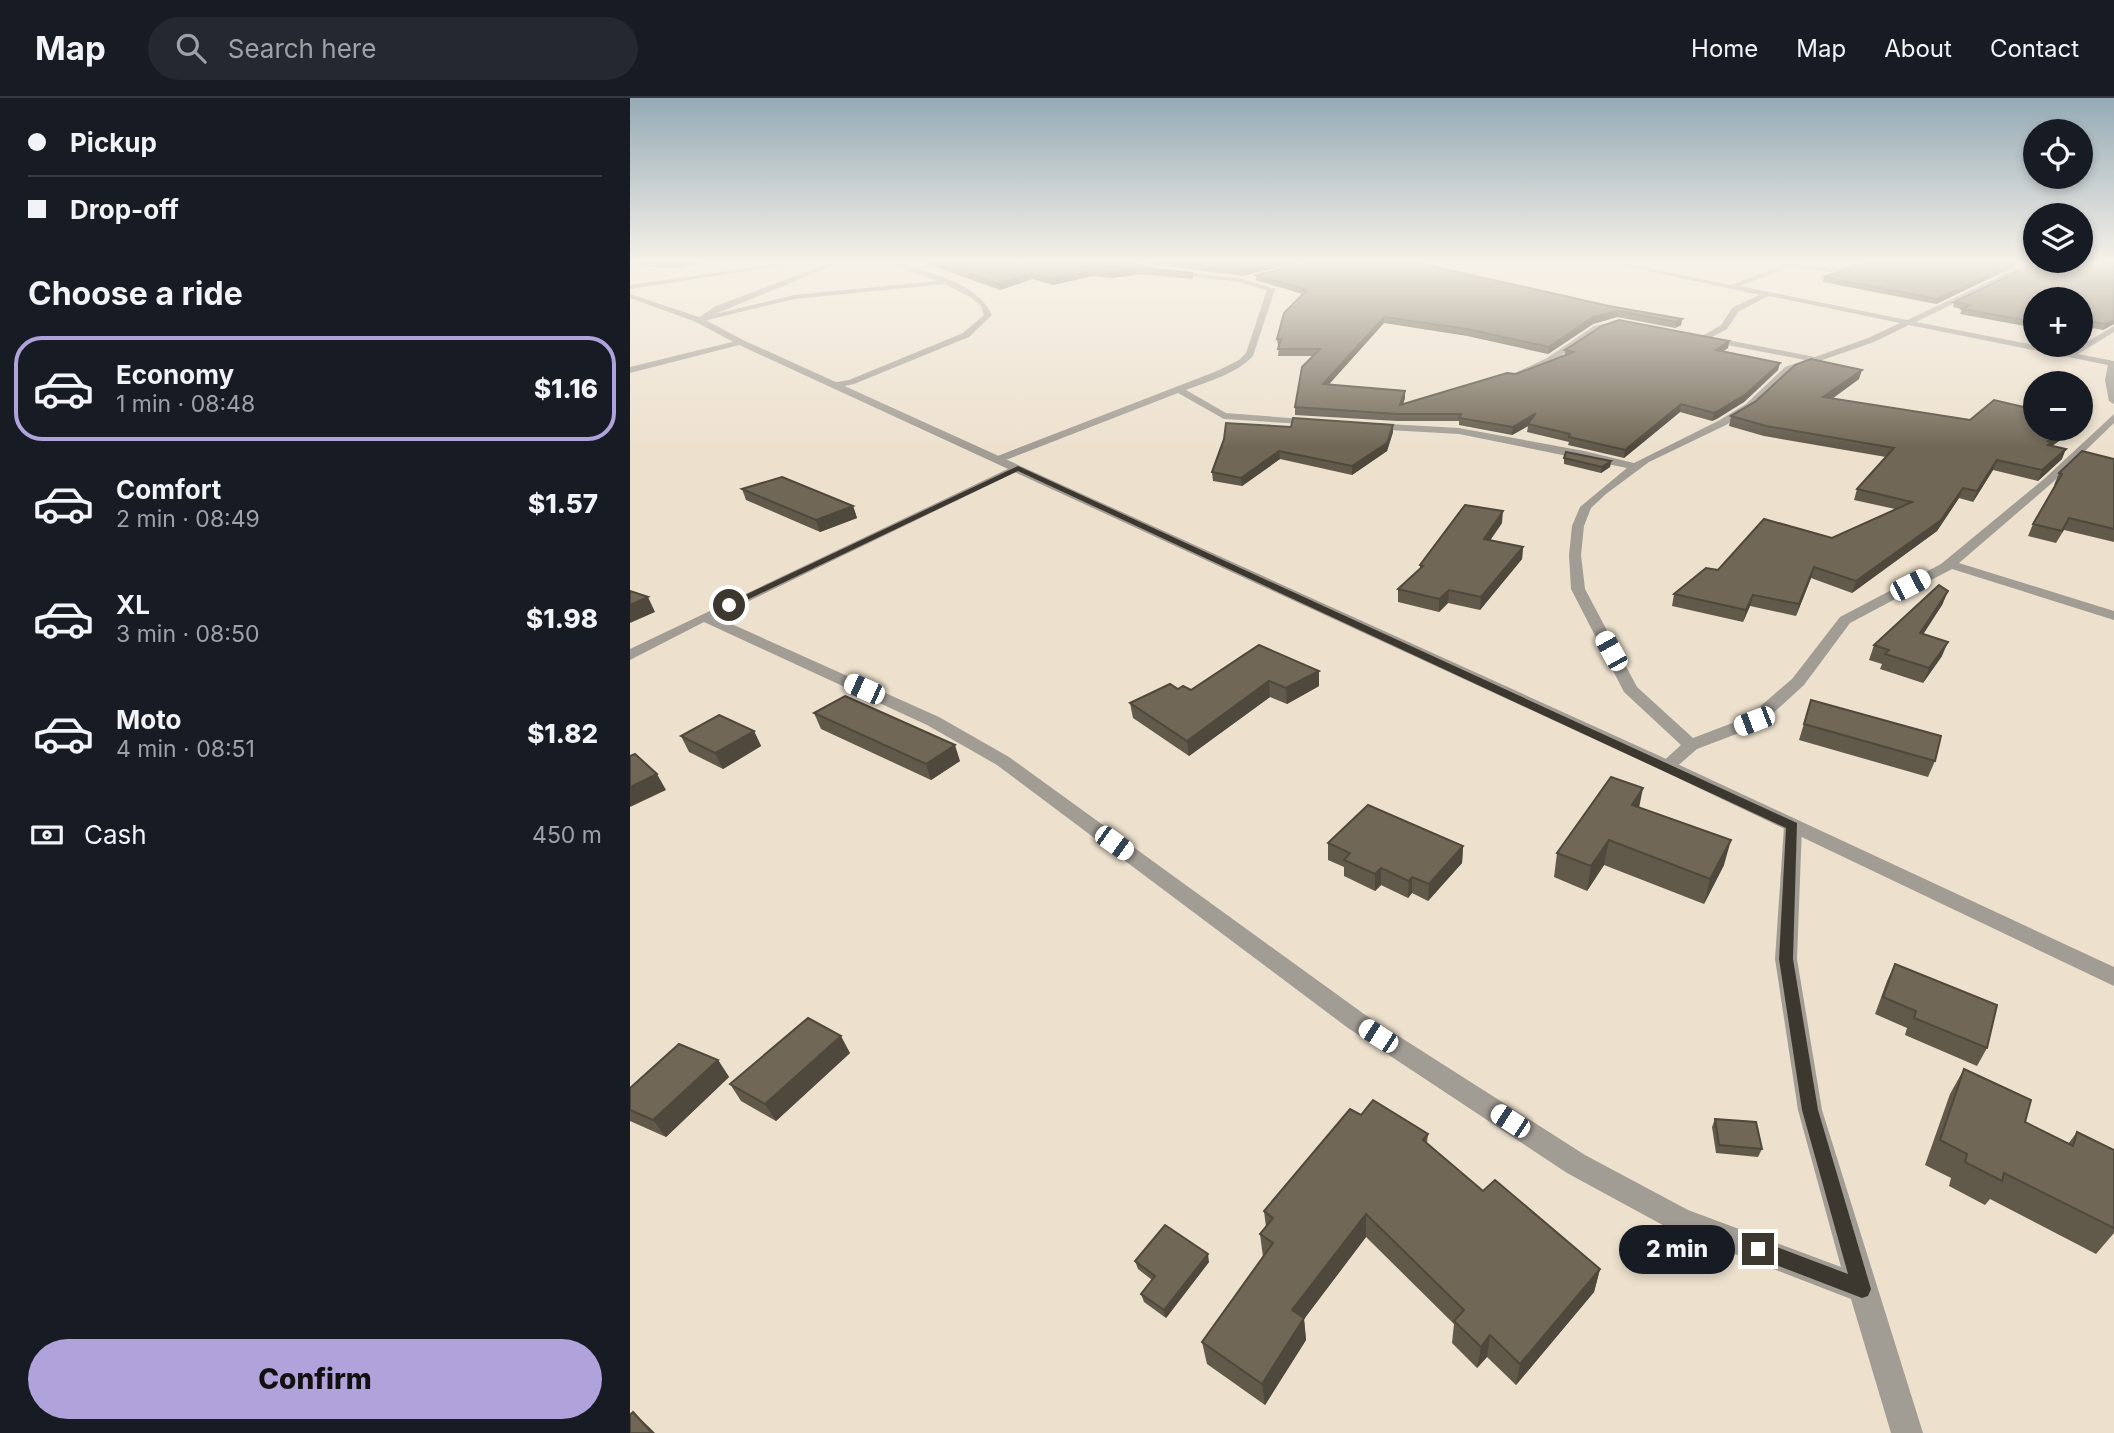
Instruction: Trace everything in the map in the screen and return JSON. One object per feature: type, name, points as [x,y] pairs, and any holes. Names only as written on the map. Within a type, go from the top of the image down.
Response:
[{"type":"street","points":[[705,323],[740,342],[1667,766],[2114,977]]},
{"type":"street","points":[[834,385],[851,382],[966,335],[980,323]]},
{"type":"street","points":[[999,459],[1231,368],[1250,354],[1260,323]]},
{"type":"street","points":[[1511,377],[1550,360],[1597,328],[1611,323]]},
{"type":"street","points":[[1705,338],[1726,323]]},
{"type":"street","points":[[1691,745],[1630,689],[1577,589],[1577,536],[1586,507],[1636,467],[1749,406],[1788,369],[1871,340],[1904,323]]},
{"type":"street","points":[[1920,323],[2023,344]]},
{"type":"street","points":[[2093,341],[2114,328]]},
{"type":"street","points":[[1692,336],[1818,360]]},
{"type":"street","points":[[630,370],[740,342]]},
{"type":"street","points":[[2084,357],[2111,364],[2110,380],[2114,401]]},
{"type":"street","points":[[1179,390],[1196,397],[1224,416],[1330,423]]},
{"type":"street","points":[[1667,766],[1691,745],[1754,721],[1798,682],[1845,620],[1950,564],[2058,472],[2114,417]]},
{"type":"street","points":[[1355,425],[1459,431],[1636,467]]},
{"type":"street","points":[[630,655],[704,617],[1018,468]]},
{"type":"street","points":[[1950,564],[2114,616]]},
{"type":"street","points":[[704,617],[933,721],[1003,761],[1356,1021],[1576,1164],[1680,1220],[1862,1289]]},
{"type":"street","points":[[1793,826],[1786,959],[1810,1110],[1907,1433]]},
{"type":"building","points":[[1281,323],[1378,323],[1323,384],[1405,391],[1400,405],[1507,373],[1516,374],[1574,352],[1565,350],[1610,323],[1636,323],[1729,341],[1716,350],[1780,363],[1746,394],[1714,413],[1681,404],[1625,450],[1528,424],[1536,413],[1513,427],[1459,418],[1461,414],[1397,414],[1295,407],[1302,367],[1320,349],[1278,349],[1281,339],[1277,339]]},
{"type":"building","points":[[1428,323],[1584,323],[1549,347]]},
{"type":"building","points":[[1811,359],[1862,370],[1823,397],[1970,420],[1994,400],[2023,407],[2023,441],[2048,441],[2052,442],[2048,445],[2066,449],[2042,470],[1997,460],[1977,491],[1963,488],[1941,520],[1856,581],[1814,567],[1799,604],[1753,595],[1746,610],[1674,594],[1706,568],[1718,570],[1764,519],[1832,538],[1912,502],[1857,489],[1894,448],[1766,426],[1731,416],[1756,401],[1795,365]]},
{"type":"building","points":[[1293,418],[1393,425],[1387,443],[1352,466],[1279,451],[1241,478],[1212,472],[1224,439],[1226,423],[1291,427]]},
{"type":"building","points":[[2082,451],[2114,459],[2114,529],[2069,518],[2062,531],[2033,524],[2062,474],[2059,473]]},
{"type":"building","points":[[1566,452],[1611,461],[1602,467],[1564,458]]},
{"type":"building","points":[[782,477],[853,506],[816,520],[742,489]]},
{"type":"building","points":[[1465,505],[1503,511],[1484,539],[1523,547],[1481,597],[1449,590],[1439,599],[1398,589],[1423,566],[1420,565]]},
{"type":"building","points":[[1939,585],[1948,591],[1920,633],[1948,642],[1929,668],[1885,654],[1889,650],[1874,645]]},
{"type":"building","points":[[630,591],[648,597],[630,605]]},
{"type":"building","points":[[1259,645],[1319,671],[1286,688],[1269,681],[1187,741],[1130,703],[1170,684],[1178,689],[1183,686],[1191,690]]},
{"type":"building","points":[[845,696],[955,745],[926,764],[814,713]]},
{"type":"building","points":[[1811,700],[1941,736],[1935,761],[1804,724]]},
{"type":"building","points":[[719,715],[754,731],[715,753],[681,736]]},
{"type":"building","points":[[635,754],[657,774],[630,787],[630,756]]},
{"type":"building","points":[[1611,777],[1643,788],[1632,805],[1731,840],[1710,879],[1609,840],[1591,866],[1557,853]]},
{"type":"building","points":[[1368,805],[1463,846],[1429,884],[1412,877],[1409,881],[1381,868],[1375,874],[1344,860],[1350,853],[1328,843]]},
{"type":"building","points":[[1895,964],[1997,1005],[1987,1048],[1914,1018],[1916,1011],[1883,997]]},
{"type":"building","points":[[808,1018],[841,1036],[765,1104],[730,1084]]},
{"type":"building","points":[[679,1044],[718,1060],[653,1120],[630,1110],[630,1088]]},
{"type":"building","points":[[1964,1069],[2031,1100],[2025,1122],[2073,1146],[2077,1132],[2114,1150],[2114,1228],[2004,1173],[2002,1181],[1965,1162],[1967,1154],[1940,1140]]},
{"type":"building","points":[[1373,1100],[1428,1134],[1423,1140],[1483,1191],[1495,1180],[1600,1269],[1520,1364],[1490,1335],[1481,1347],[1454,1321],[1464,1310],[1366,1214],[1292,1310],[1304,1318],[1262,1384],[1202,1342],[1273,1243],[1260,1234],[1273,1218],[1264,1211],[1350,1109],[1361,1115]]},
{"type":"building","points":[[1715,1119],[1756,1122],[1762,1149],[1719,1145]]},
{"type":"building","points":[[1165,1225],[1208,1254],[1164,1310],[1141,1294],[1155,1276],[1135,1261]]},
{"type":"building","points":[[633,1412],[652,1433],[630,1433],[630,1415]]},
{"type":"route","points":[[729,605],[1018,468],[1793,826],[1786,959],[1810,1110],[1862,1289],[1758,1249]]}]
